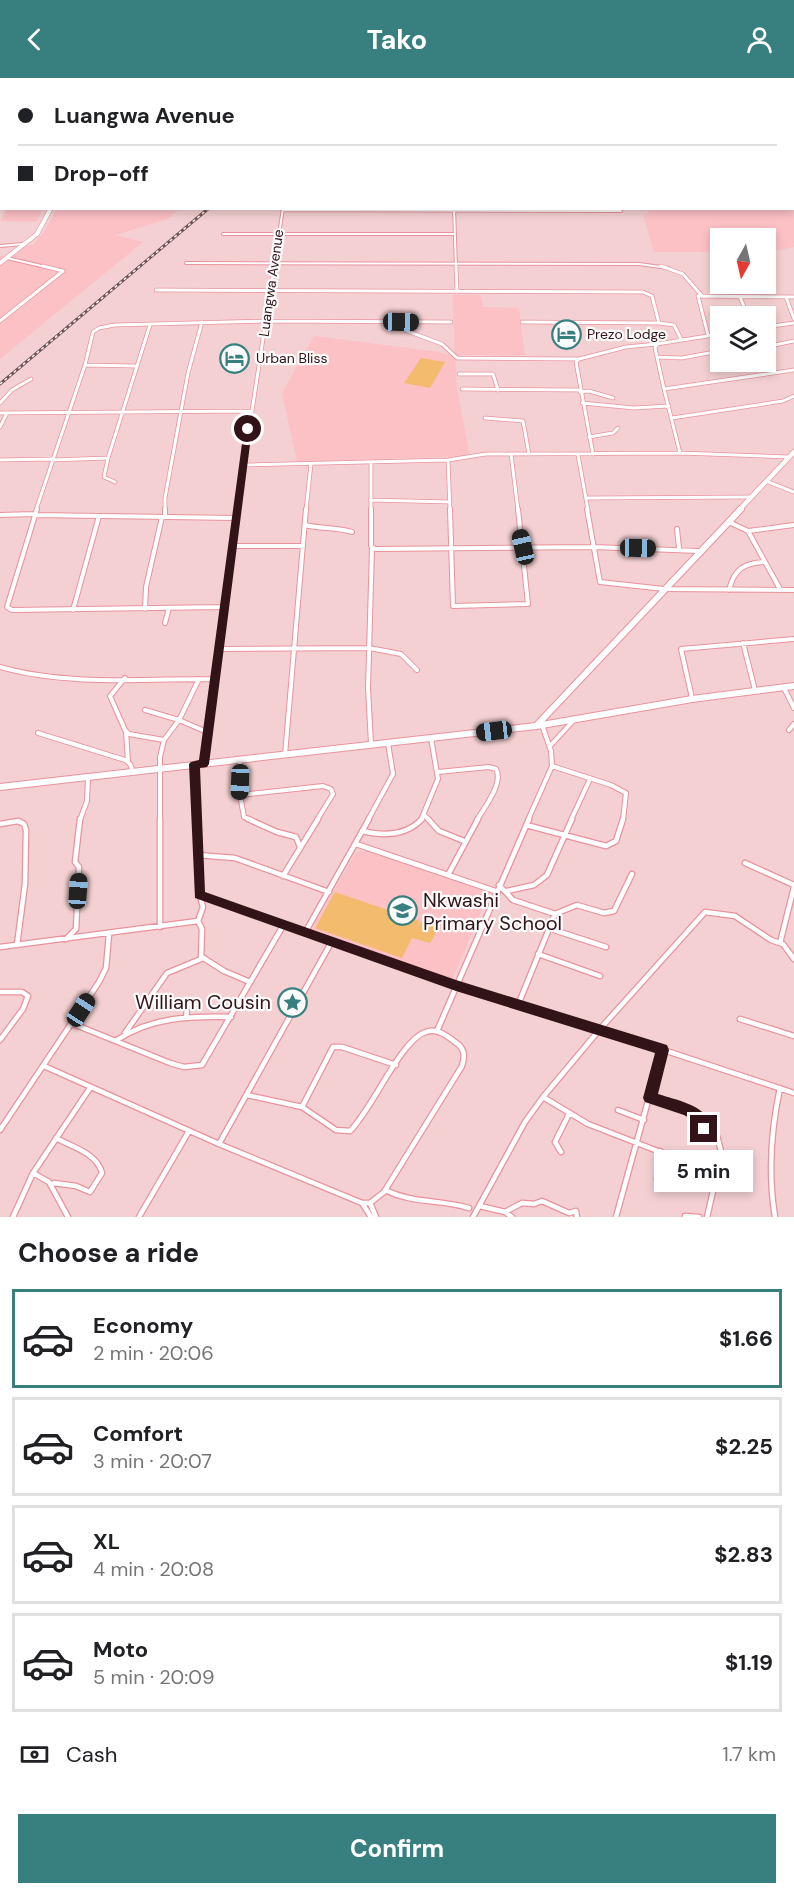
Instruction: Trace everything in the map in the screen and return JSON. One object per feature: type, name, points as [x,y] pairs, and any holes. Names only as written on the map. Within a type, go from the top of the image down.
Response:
[{"type":"street","points":[[0,263],[37,234],[50,210]]},
{"type":"street","name":"Luangwa Avenue","points":[[203,764],[243,465],[283,210]]},
{"type":"street","points":[[458,292],[454,210],[621,211]]},
{"type":"street","points":[[223,234],[455,234]]},
{"type":"street","points":[[0,246],[26,244]]},
{"type":"street","points":[[0,321],[63,271],[7,258]]},
{"type":"street","points":[[186,263],[660,265],[677,269],[698,288],[702,296]]},
{"type":"street","points":[[156,290],[643,292],[652,296],[659,323]]},
{"type":"street","points":[[401,322],[407,331],[442,344],[457,358],[579,359],[626,347],[708,335],[698,296],[794,297]]},
{"type":"street","points":[[740,297],[744,306]]},
{"type":"street","points":[[776,325],[794,321],[786,297]]},
{"type":"street","points":[[522,321],[659,323],[674,325],[681,339]]},
{"type":"street","points":[[145,609],[146,587],[163,517],[188,373],[202,322]]},
{"type":"street","points":[[223,607],[12,610],[8,607],[15,576],[66,413],[96,330],[115,325],[202,322],[451,322]]},
{"type":"street","points":[[115,482],[104,477],[108,458],[135,366],[150,325]]},
{"type":"street","points":[[776,345],[794,341]]},
{"type":"street","points":[[657,344],[657,357],[664,389],[681,453]]},
{"type":"street","points":[[657,357],[682,357],[710,353]]},
{"type":"street","points":[[579,359],[576,365],[593,454]]},
{"type":"street","points":[[85,365],[135,366]]},
{"type":"street","points":[[664,389],[794,370]]},
{"type":"street","points":[[459,374],[493,374],[498,390]]},
{"type":"street","points":[[0,404],[12,390],[31,379]]},
{"type":"street","points":[[462,389],[580,391],[613,398]]},
{"type":"street","points":[[672,418],[783,401],[794,396]]},
{"type":"street","points":[[582,403],[634,408],[669,406]]},
{"type":"street","points":[[0,413],[251,411]]},
{"type":"street","points":[[0,427],[7,413]]},
{"type":"street","points":[[485,418],[523,422],[529,454]]},
{"type":"street","points":[[589,437],[613,433],[618,428]]},
{"type":"street","points":[[243,465],[371,464],[448,460],[486,454],[792,454]]},
{"type":"street","points":[[448,460],[453,606],[528,604],[511,454]]},
{"type":"street","points":[[578,454],[600,582],[664,589],[794,590]]},
{"type":"street","points":[[539,726],[699,550],[729,522],[792,454]]},
{"type":"street","points":[[0,460],[108,458]]},
{"type":"street","points":[[285,754],[311,464]]},
{"type":"street","points":[[371,464],[370,500],[375,564],[370,590],[368,720],[371,745]]},
{"type":"street","points":[[766,481],[794,492]]},
{"type":"street","points":[[586,498],[751,497]]},
{"type":"street","points":[[370,500],[450,502]]},
{"type":"street","points":[[0,515],[236,518]]},
{"type":"street","points":[[73,610],[99,516]]},
{"type":"street","points":[[729,522],[748,531],[794,525]]},
{"type":"street","points":[[305,525],[318,528],[339,528],[352,532]]},
{"type":"street","points":[[677,529],[679,548]]},
{"type":"street","points":[[748,531],[780,590]]},
{"type":"street","points":[[232,546],[302,546]]},
{"type":"street","points":[[372,548],[594,547],[699,550]]},
{"type":"street","points":[[729,590],[733,575],[750,563],[764,562]]},
{"type":"street","points":[[165,623],[169,608]]},
{"type":"street","points":[[692,699],[681,649],[794,639]]},
{"type":"street","points":[[743,643],[755,691]]},
{"type":"street","points":[[217,649],[369,648],[401,654],[417,670]]},
{"type":"street","points":[[0,667],[24,674],[60,678],[213,679]]},
{"type":"street","points":[[125,678],[110,696],[126,731],[128,762],[133,771]]},
{"type":"street","points":[[160,927],[159,768],[164,740],[179,720],[199,679]]},
{"type":"street","points":[[0,787],[539,726],[692,699],[794,686]]},
{"type":"street","points":[[783,687],[794,708]]},
{"type":"street","points":[[145,710],[179,720],[207,732]]},
{"type":"street","points":[[550,747],[574,719]]},
{"type":"street","points":[[789,730],[794,724]]},
{"type":"street","points":[[437,1031],[552,766],[550,747],[539,726]]},
{"type":"street","points":[[126,731],[135,736],[164,740]]},
{"type":"street","points":[[38,733],[128,762]]},
{"type":"street","points":[[362,831],[376,834],[400,833],[413,827],[424,816],[437,787],[438,772],[431,738]]},
{"type":"street","points":[[306,931],[393,774],[388,743]]},
{"type":"street","points":[[240,760],[240,795],[244,817],[277,832],[296,837],[300,848]]},
{"type":"street","points":[[117,1040],[126,1033],[167,973],[174,968],[197,962],[202,957],[202,929],[198,921],[203,907],[199,895],[194,764]]},
{"type":"street","points":[[526,825],[606,846],[616,841],[628,801],[626,793],[611,785],[552,766]]},
{"type":"street","points":[[438,772],[489,767],[496,769],[499,774],[498,782],[488,803],[464,841],[448,875]]},
{"type":"street","points":[[66,939],[76,929],[79,867],[75,862],[76,845],[78,825],[87,801],[88,777]]},
{"type":"street","points":[[506,892],[534,885],[547,875],[590,779]]},
{"type":"street","points":[[240,795],[323,786],[332,789],[333,794],[283,876]]},
{"type":"street","points":[[424,816],[439,831],[464,841]]},
{"type":"street","points":[[0,824],[18,821],[24,825],[26,830],[25,884],[17,945]]},
{"type":"street","points":[[356,844],[498,891]]},
{"type":"street","points":[[197,855],[235,858],[329,892]]},
{"type":"street","points":[[746,863],[794,886],[780,943]]},
{"type":"street","points":[[518,1005],[555,914],[576,905],[583,905],[603,914],[614,911],[632,874]]},
{"type":"street","points":[[499,885],[513,900],[555,914]]},
{"type":"street","points":[[199,895],[456,985],[600,1029],[794,1093]]},
{"type":"street","points":[[473,1217],[525,1122],[543,1097],[600,1029],[705,912],[729,914],[785,946],[794,959]]},
{"type":"street","points":[[0,947],[198,921]]},
{"type":"street","points":[[71,1023],[184,1068],[202,1065],[284,924]]},
{"type":"street","points":[[548,928],[606,947]]},
{"type":"street","points":[[0,1130],[106,968],[109,934]]},
{"type":"street","points":[[219,1144],[332,941]]},
{"type":"street","points":[[538,954],[600,976]]},
{"type":"street","points":[[202,957],[224,972],[250,982]]},
{"type":"street","points":[[0,992],[22,992],[28,996],[23,1009],[0,1040]]},
{"type":"street","points":[[186,1018],[188,1002]]},
{"type":"street","points":[[126,1033],[186,1018],[231,1017]]},
{"type":"street","points":[[740,1019],[794,1036]]},
{"type":"street","points":[[44,1066],[219,1144],[362,1203],[370,1203],[385,1190],[465,1059],[464,1051],[460,1045],[437,1031],[429,1030],[416,1036],[372,1105],[350,1131],[336,1130],[302,1107],[247,1095]]},
{"type":"street","points":[[302,1107],[333,1047],[342,1047],[396,1065]]},
{"type":"street","points":[[616,1217],[662,1050]]},
{"type":"street","points":[[13,1217],[33,1173],[90,1088]]},
{"type":"street","points":[[775,1217],[771,1150],[780,1088]]},
{"type":"street","points":[[543,1097],[588,1124],[717,1174]]},
{"type":"street","points":[[650,1098],[687,1110],[699,1117],[704,1123],[704,1129],[717,1136],[722,1155],[730,1159],[733,1165],[745,1175]]},
{"type":"street","points":[[618,1110],[644,1120]]},
{"type":"street","points":[[561,1152],[555,1142],[569,1114]]},
{"type":"street","points":[[139,1217],[189,1131]]},
{"type":"street","points":[[51,1186],[54,1184],[76,1186],[90,1192],[102,1173],[100,1163],[94,1158],[56,1138]]},
{"type":"street","points":[[657,1179],[660,1151]]},
{"type":"street","points":[[707,1217],[718,1160],[722,1155]]},
{"type":"street","points":[[33,1173],[51,1186],[68,1217]]},
{"type":"street","points":[[385,1190],[413,1201],[452,1203],[469,1208]]},
{"type":"street","points":[[505,1212],[522,1203],[534,1204],[542,1201],[569,1213],[576,1211],[577,1217]]},
{"type":"street","points":[[362,1203],[371,1217]]},
{"type":"street","points":[[370,1203],[376,1217]]},
{"type":"street","points":[[480,1206],[505,1212],[512,1217]]},
{"type":"street","points":[[685,1216],[699,1217]]},
{"type":"shaded area","points":[[6,210],[42,210],[36,222],[0,221]]},
{"type":"shaded area","points":[[56,210],[179,210],[167,219],[116,235],[143,242],[0,359],[0,256],[4,256],[17,247],[33,245],[44,232]]},
{"type":"shaded area","points":[[647,210],[794,210],[794,247],[776,251],[776,228],[710,228],[710,252],[654,252],[643,214],[649,214]]},
{"type":"shaded area","points":[[452,295],[481,295],[483,307],[519,308],[525,355],[455,355]]},
{"type":"shaded area","points":[[314,336],[439,352],[455,357],[457,388],[470,456],[297,462],[282,393]]},
{"type":"shaded area","points":[[421,358],[445,362],[430,388],[404,383]]},
{"type":"shaded area","name":"Nkwashi Primary School","points":[[366,851],[489,893],[452,980],[312,929],[356,852]]},
{"type":"shaded area","points":[[335,892],[420,921],[417,929],[421,922],[439,928],[430,943],[412,938],[402,958],[315,928]]},
{"type":"railway","points":[[0,384],[207,210]]},
{"type":"place","name":"Prezo Lodge","points":[[566,334]]},
{"type":"place","name":"Urban Bliss","points":[[235,358]]},
{"type":"place","name":"Nkwashi Primary School","points":[[402,911]]},
{"type":"place","name":"William Cousin","points":[[292,1002]]},
{"type":"route","points":[[248,429],[203,764],[194,764],[199,895],[456,985],[662,1050],[650,1098],[687,1110],[699,1117],[704,1123],[704,1129]]}]
